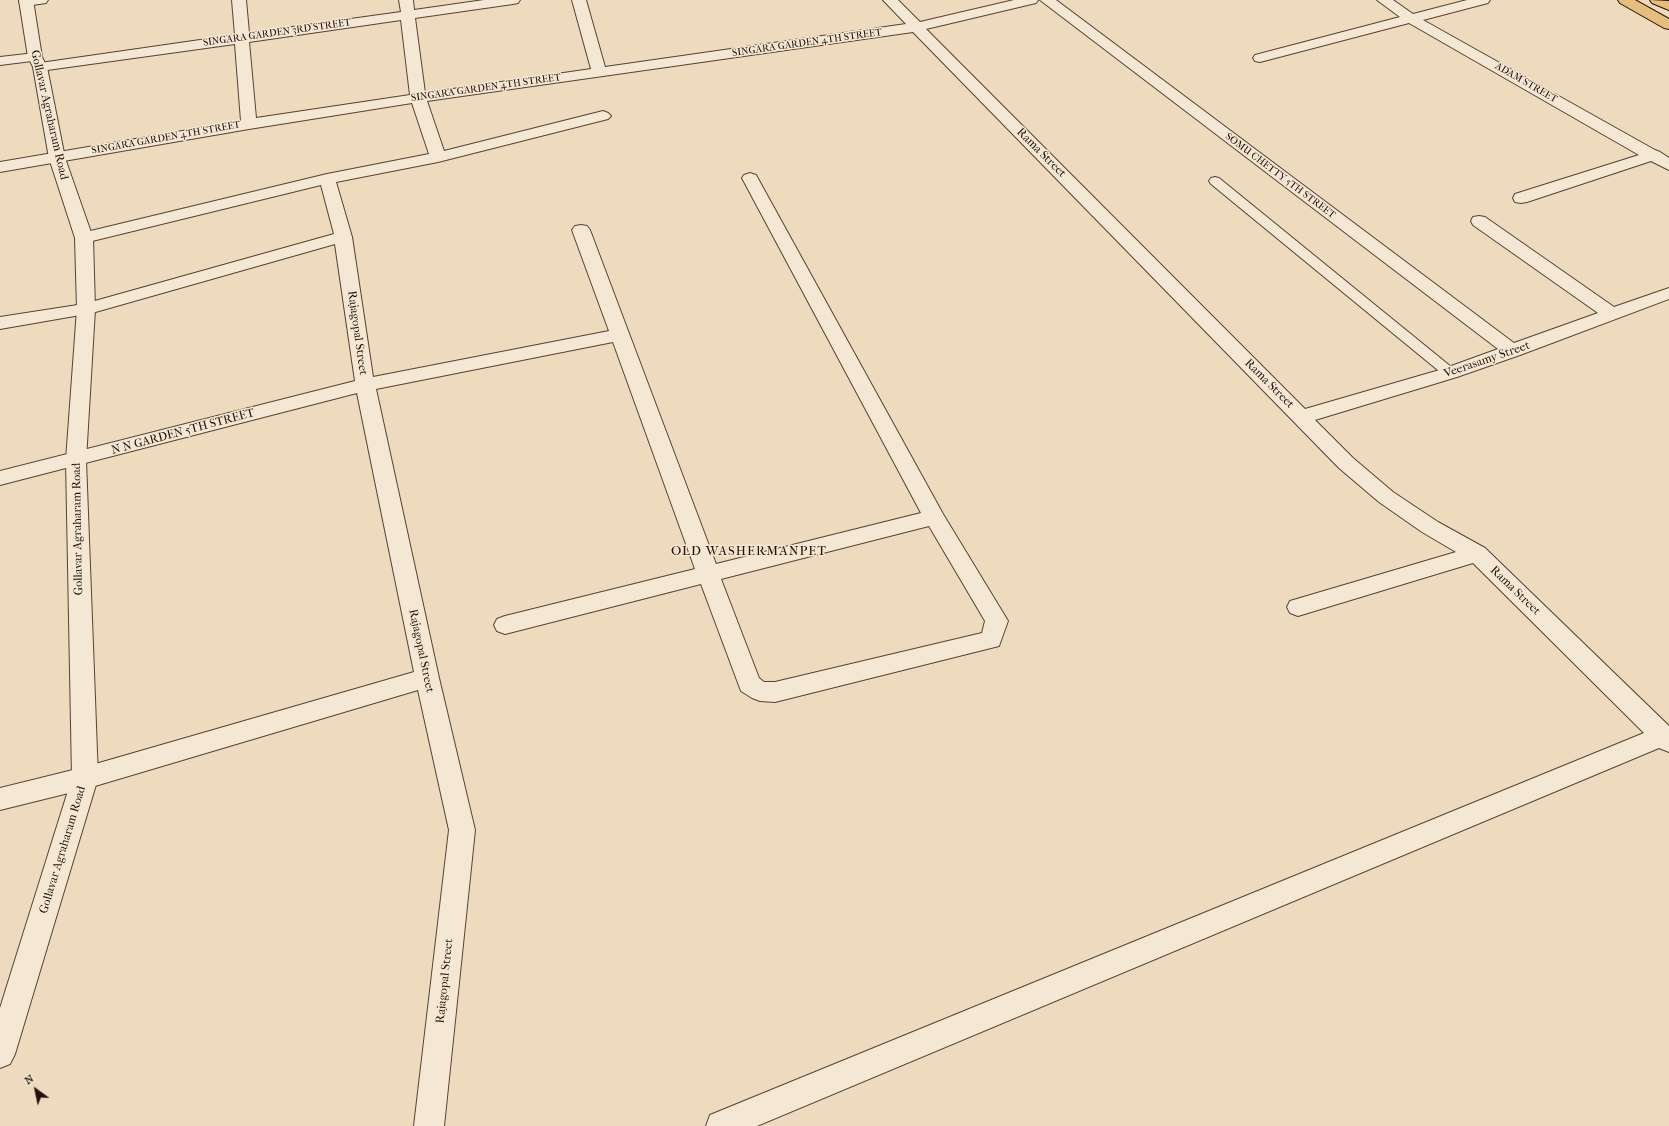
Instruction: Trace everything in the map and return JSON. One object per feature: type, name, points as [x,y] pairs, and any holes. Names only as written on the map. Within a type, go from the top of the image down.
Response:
[{"type":"main road","points":[[1625,0],[1669,25]]},
{"type":"main road","points":[[1657,0],[1669,6]]},
{"type":"street","points":[[26,1],[41,0]]},
{"type":"street","points":[[239,0],[249,124]]},
{"type":"street","points":[[406,0],[418,98],[438,156]]},
{"type":"street","name":"SINGARA GARDEN 3RD STREET","points":[[0,61],[37,62],[242,38],[513,0]]},
{"type":"street","points":[[579,0],[599,72]]},
{"type":"street","name":"Rama Street","points":[[890,0],[1346,463],[1386,497],[1430,527],[1477,554],[1666,739]]},
{"type":"street","name":"SINGARA GARDEN 4TH STREET","points":[[0,167],[249,124],[418,98],[917,27],[1031,0]]},
{"type":"street","name":"SOMU CHETTY 5TH STREET","points":[[1047,0],[1513,351]]},
{"type":"street","name":"ADAM STREET","points":[[1384,0],[1410,18],[1654,155],[1669,165]]},
{"type":"street","points":[[1260,58],[1483,0]]},
{"type":"street","name":"Gollavar Agraharam Road","points":[[0,1054],[85,778],[76,460],[86,308],[84,238],[57,158],[26,1]]},
{"type":"street","points":[[84,238],[327,179],[438,156],[603,116]]},
{"type":"street","points":[[1521,198],[1654,155]]},
{"type":"street","points":[[582,230],[619,335],[748,684],[760,691],[775,692],[991,640],[997,621],[934,517],[750,178]]},
{"type":"street","name":"Rajagopal Street","points":[[327,179],[343,237],[365,385],[427,678],[462,830],[429,1126]]},
{"type":"street","points":[[1479,221],[1612,314]]},
{"type":"street","points":[[0,323],[86,308],[343,237]]},
{"type":"street","name":"Veerasamy Street","points":[[1302,417],[1450,373],[1669,293]]},
{"type":"street","name":"N N GARDEN 5TH STREET","points":[[0,478],[76,460],[365,385],[619,335]]},
{"type":"street","points":[[505,626],[707,573],[934,517]]},
{"type":"street","points":[[1298,607],[1477,554]]},
{"type":"street","points":[[0,799],[85,778],[427,678]]},
{"type":"street","points":[[722,1126],[1666,739]]},
{"type":"lane","points":[[1214,181],[1450,373]]},
{"type":"district","name":"OLD WASHERMANPET","points":[[749,552]]}]
